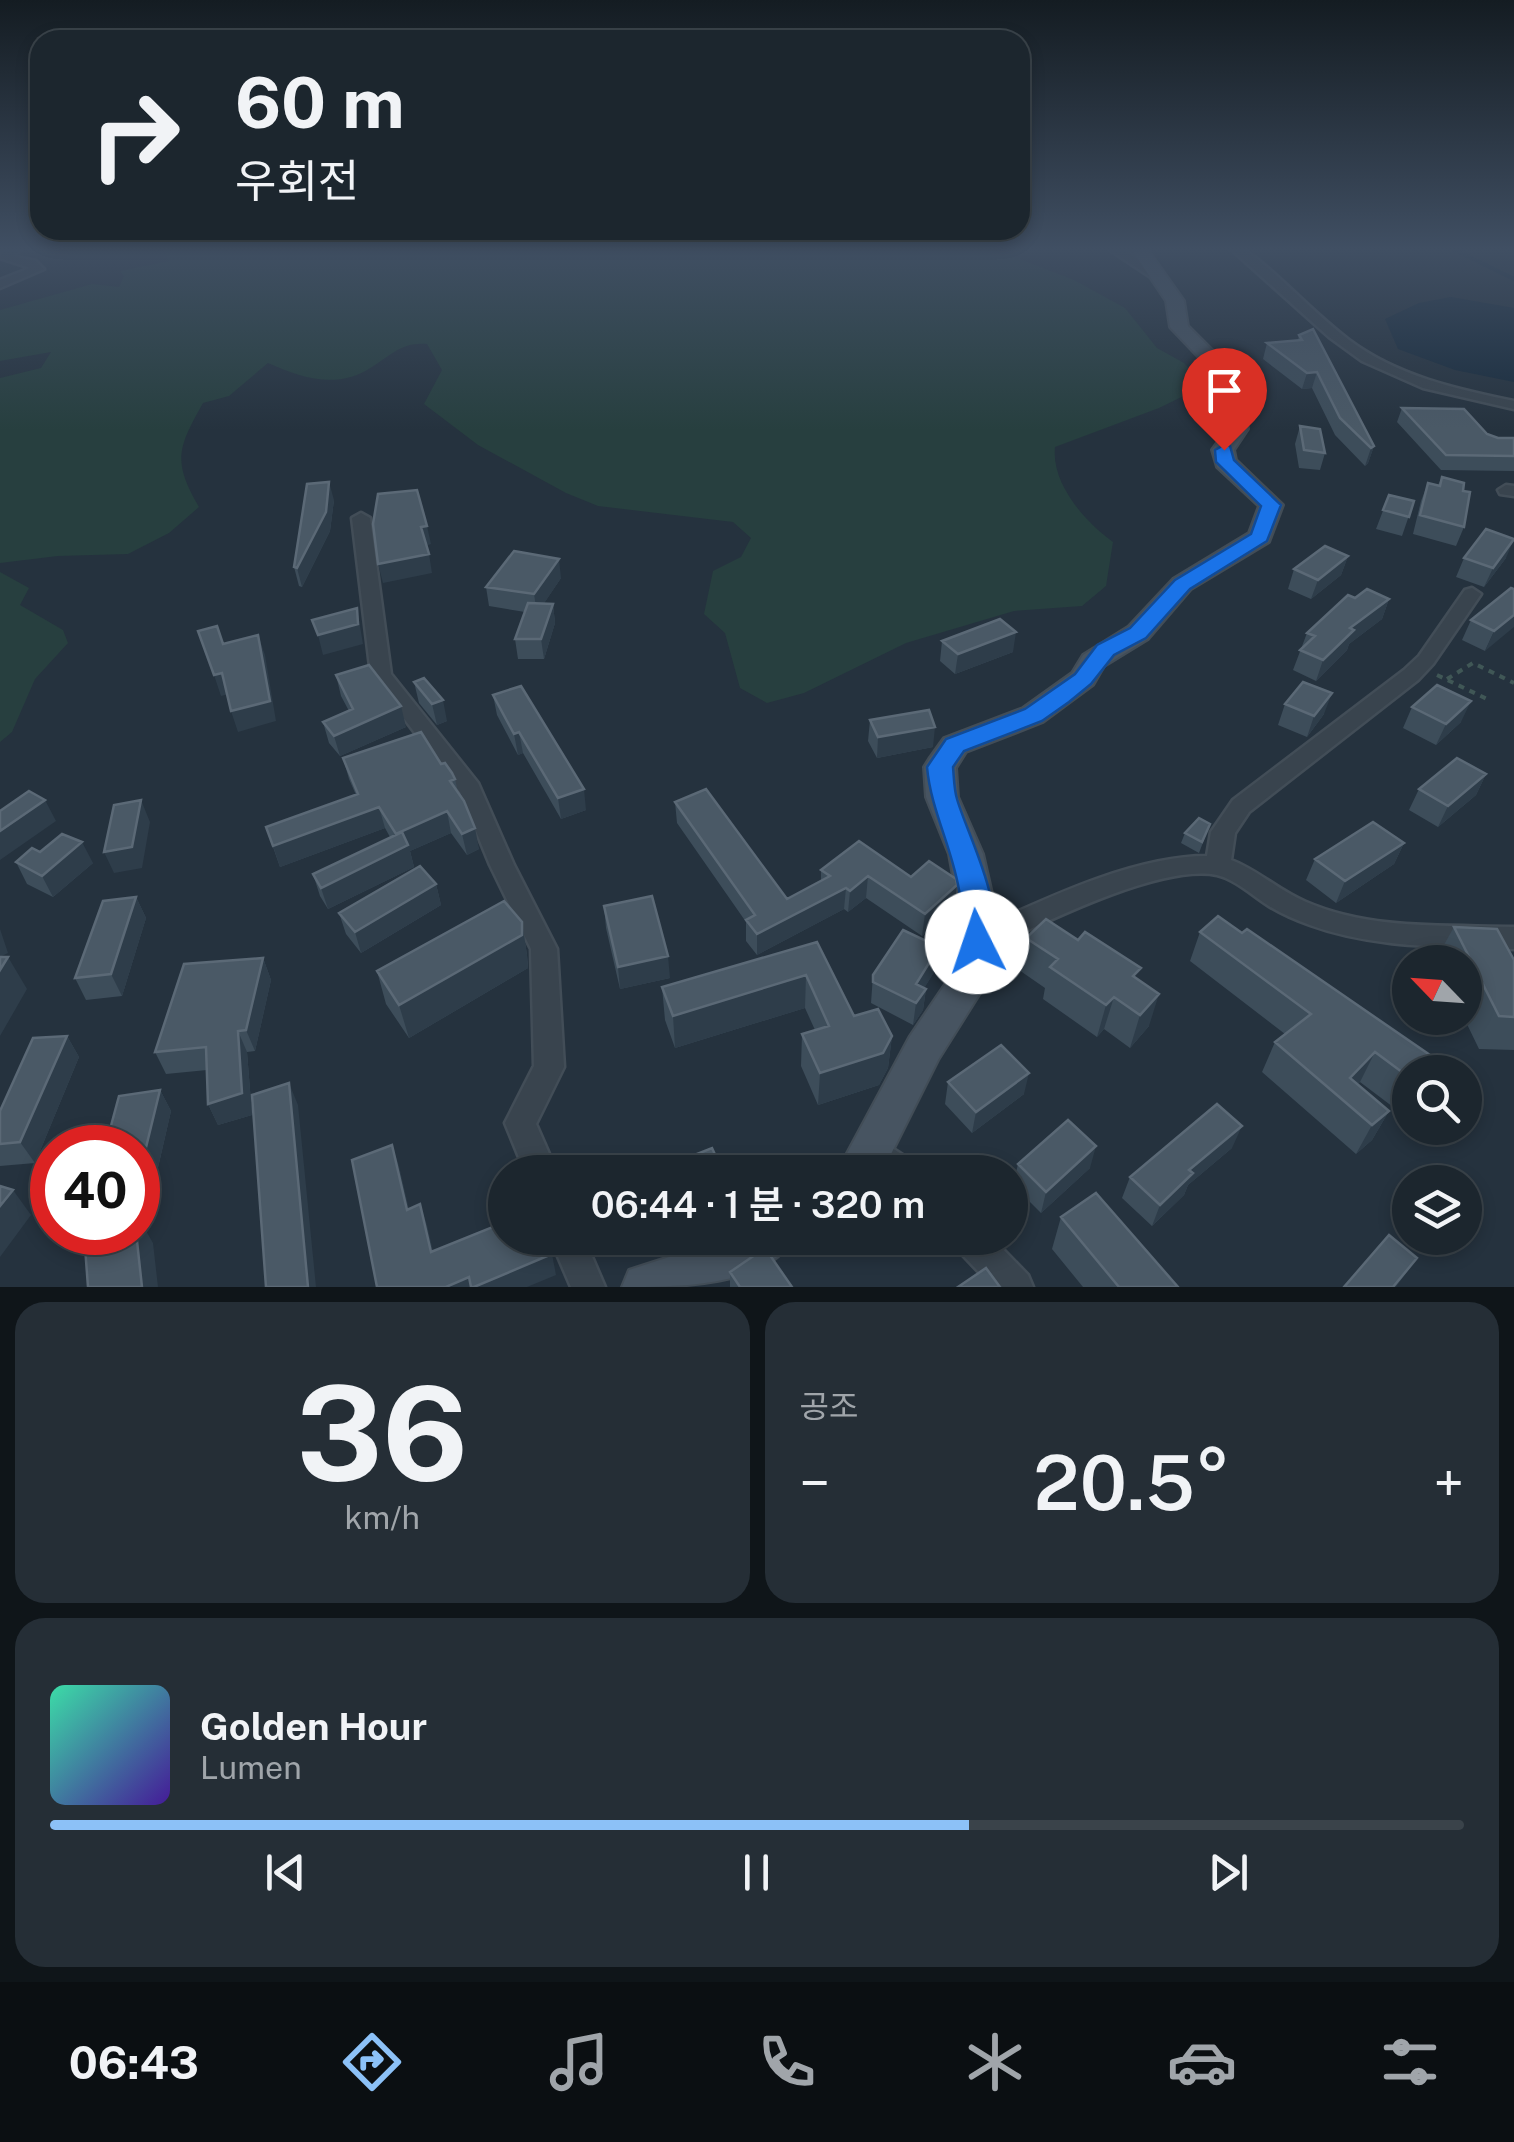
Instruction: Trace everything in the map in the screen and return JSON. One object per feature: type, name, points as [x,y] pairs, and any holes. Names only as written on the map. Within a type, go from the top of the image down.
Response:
[{"type":"street","points":[[869,1155],[924,1048],[968,982],[977,942],[966,854],[942,797],[940,767],[955,745],[1034,715],[1060,697],[1083,679],[1106,650],[1138,633],[1182,584],[1240,552],[1260,537],[1268,522],[1272,505],[1225,462],[1224,450],[1238,429],[1232,390],[1219,367],[1179,326],[1177,310]]},
{"type":"street","points":[[1307,310],[1346,344],[1410,379],[1514,405]]},
{"type":"street","points":[[361,518],[381,675],[470,789],[544,949],[549,1066],[520,1123],[533,1155]]},
{"type":"street","points":[[1218,866],[1223,832],[1241,806],[1419,668],[1472,594]]},
{"type":"street","points":[[977,942],[1045,909],[1145,876],[1218,866],[1296,909],[1327,920],[1394,933],[1514,938]]},
{"type":"street","points":[[574,1255],[588,1287]]},
{"type":"street","points":[[646,1287],[742,1255]]},
{"type":"street","points":[[986,1255],[1016,1287]]},
{"type":"path","points":[[1446,679],[1473,663],[1514,682]]},
{"type":"path","points":[[1419,668],[1487,699]]},
{"type":"green space","points":[[0,310],[1127,310],[1157,348],[1184,363],[1204,386],[1159,408],[1055,447],[1055,461],[1064,487],[1091,523],[1113,542],[1106,586],[1082,606],[1014,611],[906,643],[804,693],[767,703],[740,688],[725,633],[704,614],[713,571],[741,557],[751,538],[733,522],[598,506],[478,445],[424,404],[442,370],[427,344],[404,347],[359,374],[333,380],[307,377],[268,363],[229,396],[203,403],[188,432],[182,455],[185,478],[199,507],[169,533],[128,554],[0,563],[0,378],[41,368],[51,352],[0,361]]},
{"type":"green space","points":[[0,572],[29,588],[20,605],[63,630],[68,643],[35,679],[12,732],[0,742]]},
{"type":"water","points":[[1404,310],[1514,310],[1514,382],[1455,370],[1398,349],[1385,319]]},
{"type":"building","points":[[1313,329],[1374,446],[1371,448],[1340,418],[1317,372],[1307,373],[1267,343],[1302,340],[1299,335]]},
{"type":"building","points":[[1402,408],[1464,409],[1487,434],[1514,438],[1514,456],[1446,455]]},
{"type":"building","points":[[1300,426],[1320,429],[1325,453],[1304,450]]},
{"type":"building","points":[[1442,477],[1464,483],[1463,491],[1470,492],[1464,527],[1420,515],[1428,483],[1440,486]]},
{"type":"building","points":[[329,482],[326,512],[297,568],[294,567],[307,484]]},
{"type":"building","points":[[417,490],[427,526],[421,527],[429,554],[378,564],[373,524],[378,494]]},
{"type":"building","points":[[1389,495],[1414,501],[1409,517],[1383,510]]},
{"type":"building","points":[[1486,529],[1514,539],[1493,568],[1464,558]]},
{"type":"building","points":[[1325,546],[1348,556],[1318,580],[1294,569]]},
{"type":"building","points":[[514,551],[559,559],[534,594],[486,587]]},
{"type":"building","points":[[1511,588],[1514,615],[1494,631],[1471,620]]},
{"type":"building","points":[[1367,589],[1389,599],[1350,628],[1354,630],[1323,660],[1300,650],[1315,636],[1307,633],[1348,595],[1355,598]]},
{"type":"building","points":[[528,603],[553,604],[541,639],[515,639]]},
{"type":"building","points":[[357,608],[358,624],[318,635],[312,620]]},
{"type":"building","points":[[1000,619],[1016,632],[958,654],[942,641]]},
{"type":"building","points":[[217,626],[223,644],[258,635],[270,701],[231,711],[222,673],[214,675],[198,631]]},
{"type":"building","points":[[369,665],[401,706],[334,736],[323,722],[353,709],[336,675]]},
{"type":"building","points":[[424,678],[443,700],[432,704],[414,682]]},
{"type":"building","points":[[1303,682],[1332,693],[1314,716],[1285,704]]},
{"type":"building","points":[[1437,685],[1471,701],[1446,724],[1412,707]]},
{"type":"building","points":[[521,686],[584,789],[558,798],[519,732],[514,734],[493,695]]},
{"type":"building","points":[[929,710],[935,727],[878,737],[870,720]]},
{"type":"building","points":[[421,732],[441,764],[445,763],[452,773],[455,779],[450,781],[475,828],[462,834],[447,811],[396,834],[379,807],[273,846],[266,827],[358,794],[343,758]]},
{"type":"building","points":[[1457,758],[1486,774],[1448,806],[1419,789]]},
{"type":"building","points":[[706,789],[787,899],[830,876],[821,870],[859,841],[911,877],[929,861],[956,879],[957,885],[925,914],[868,876],[850,891],[846,888],[757,934],[746,920],[755,915],[675,802]]},
{"type":"building","points":[[29,791],[45,800],[0,831],[0,811]]},
{"type":"building","points":[[141,800],[132,847],[104,852],[114,805]]},
{"type":"building","points":[[1199,818],[1210,824],[1202,842],[1185,833]]},
{"type":"building","points":[[1373,822],[1404,843],[1345,881],[1315,859]]},
{"type":"building","points":[[402,832],[408,845],[321,888],[313,874]]},
{"type":"building","points":[[62,834],[82,842],[42,876],[16,862],[32,848],[40,852]]},
{"type":"building","points":[[420,866],[436,884],[355,932],[339,913]]},
{"type":"building","points":[[652,896],[668,956],[618,967],[604,906]]},
{"type":"building","points":[[136,897],[111,974],[75,978],[103,901]]},
{"type":"building","points":[[504,901],[522,922],[522,935],[399,1005],[377,971]]},
{"type":"building","points":[[1218,916],[1242,933],[1247,929],[1392,1029],[1392,1035],[1401,1035],[1430,1055],[1392,1055],[1392,1065],[1375,1052],[1350,1078],[1389,1111],[1372,1125],[1275,1042],[1311,1014],[1200,932]]},
{"type":"building","points":[[1046,919],[1078,940],[1085,932],[1141,968],[1133,976],[1159,994],[1140,1015],[1114,997],[1106,1005],[1050,967],[1058,959],[1026,938]]},
{"type":"building","points":[[1454,927],[1497,929],[1514,960],[1514,1017],[1499,1016],[1482,982],[1482,945],[1463,945]]},
{"type":"building","points":[[903,930],[939,947],[916,984],[926,989],[916,1003],[873,982],[873,975]]},
{"type":"building","points":[[817,942],[854,1016],[878,1009],[892,1036],[883,1053],[820,1073],[802,1034],[829,1026],[806,975],[673,1016],[662,987]]},
{"type":"building","points":[[263,958],[246,1030],[238,1031],[242,1093],[208,1104],[206,1047],[155,1052],[184,964]]},
{"type":"building","points":[[67,1036],[20,1142],[0,1144],[0,1111],[33,1038]]},
{"type":"building","points":[[1001,1045],[1029,1073],[976,1112],[948,1082]]},
{"type":"building","points":[[289,1083],[308,1287],[266,1287],[252,1095]]},
{"type":"building","points":[[160,1090],[151,1125],[111,1125],[119,1096]]},
{"type":"building","points":[[1217,1104],[1242,1126],[1189,1170],[1193,1173],[1160,1205],[1130,1177]]},
{"type":"building","points":[[1068,1120],[1096,1146],[1046,1192],[1028,1174],[1028,1155]]},
{"type":"building","points":[[392,1145],[407,1210],[420,1204],[431,1252],[488,1229],[488,1255],[550,1255],[474,1287],[469,1277],[446,1287],[377,1287],[352,1160]]},
{"type":"building","points":[[712,1148],[715,1155],[694,1155]]},
{"type":"building","points":[[0,1186],[13,1190],[0,1206]]},
{"type":"building","points":[[1096,1193],[1178,1287],[1119,1287],[1061,1217]]},
{"type":"building","points":[[1389,1235],[1392,1255],[1417,1258],[1393,1287],[1344,1287]]},
{"type":"building","points":[[86,1255],[139,1255],[142,1287],[88,1287]]},
{"type":"building","points":[[755,1255],[770,1255],[792,1287],[740,1287],[730,1272]]},
{"type":"building","points":[[986,1268],[1000,1287],[958,1287]]},
{"type":"route","points":[[977,942],[975,898],[966,854],[942,797],[940,767],[955,745],[1034,715],[1060,697],[1083,679],[1093,661],[1106,650],[1138,633],[1182,584],[1260,537],[1272,505],[1225,462],[1224,450]]}]
